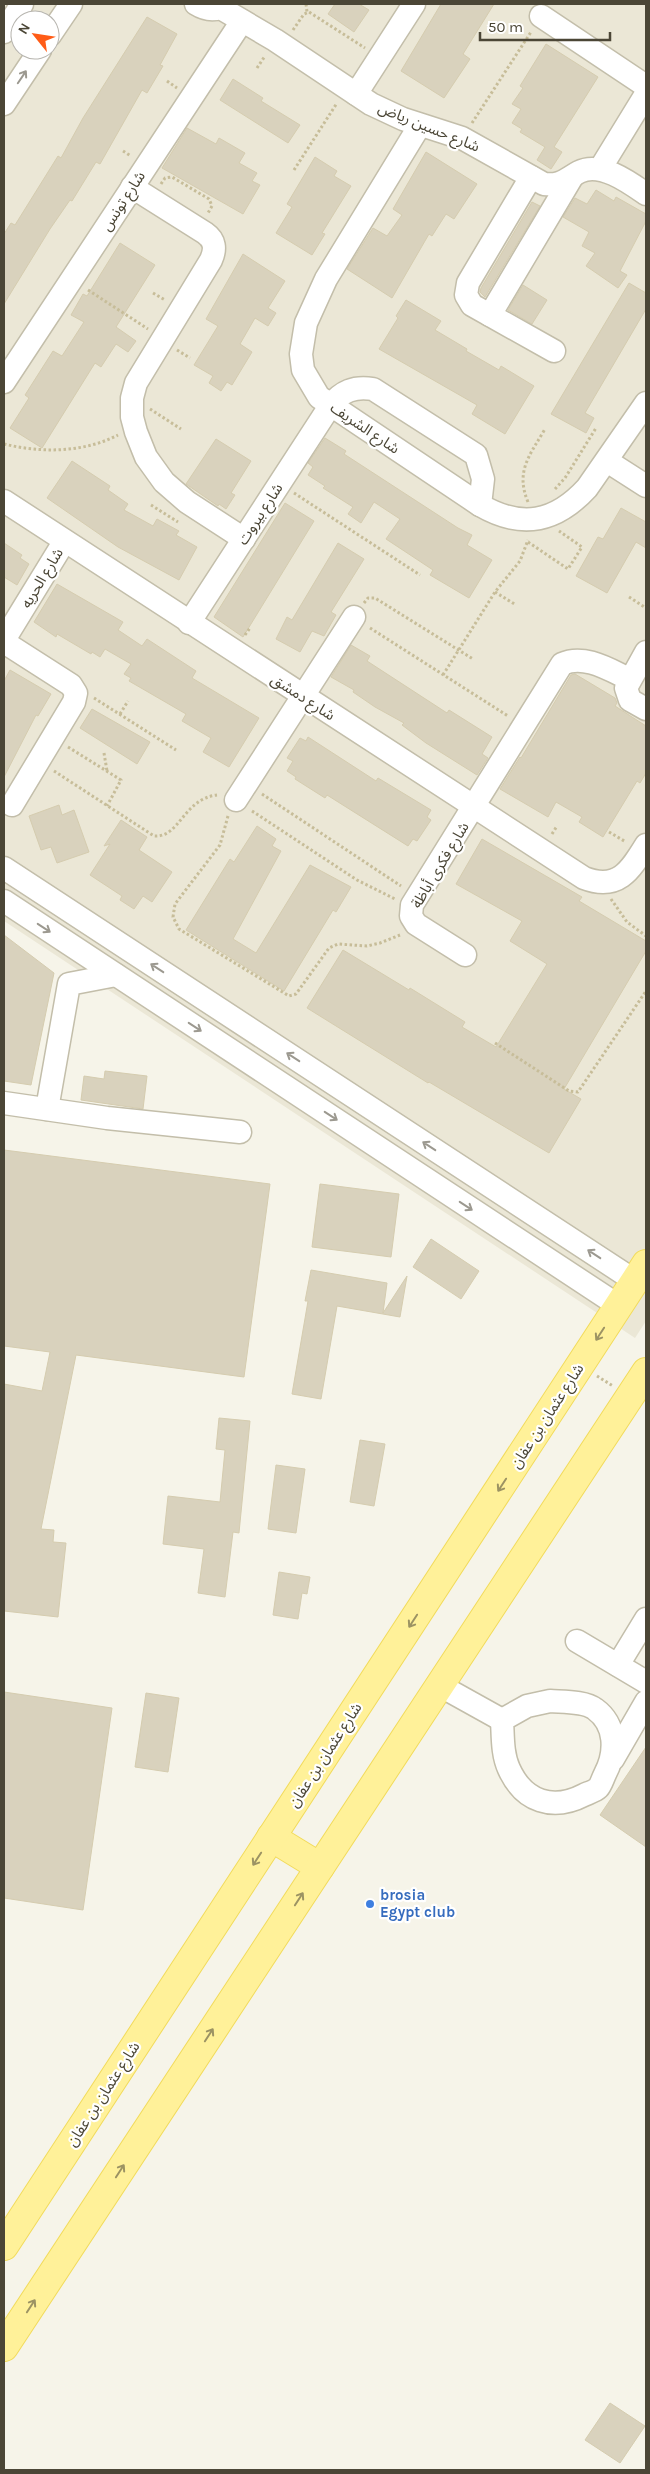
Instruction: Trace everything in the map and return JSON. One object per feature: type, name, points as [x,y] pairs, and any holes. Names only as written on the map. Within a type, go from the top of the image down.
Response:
[{"type":"main road","name":"شارع عثمان بن عفان","points":[[4,2246],[641,1273]]},
{"type":"main road","points":[[4,2347],[646,1372]]},
{"type":"main road","points":[[271,1837],[320,1867]]},
{"type":"street","points":[[9,29],[22,4]]},
{"type":"street","points":[[60,20],[71,4]]},
{"type":"street","name":"شارع حسين رياض","points":[[196,4],[203,8],[214,10],[227,9],[351,91],[387,112],[420,126],[462,138],[531,177],[552,185],[559,184],[588,168],[600,169]]},
{"type":"street","points":[[351,91],[380,57],[414,4]]},
{"type":"street","name":"شارع تونس","points":[[4,382],[132,187],[227,9]]},
{"type":"street","points":[[541,16],[646,86]]},
{"type":"street","points":[[4,104],[33,60]]},
{"type":"street","points":[[646,94],[600,169],[646,194]]},
{"type":"street","name":"شارع الشريف","points":[[420,126],[326,279],[306,323],[300,354],[303,370],[319,397],[330,406],[480,505],[495,514],[512,519],[535,513]]},
{"type":"street","points":[[531,177],[466,289],[468,301],[554,351]]},
{"type":"street","points":[[490,315],[572,177]]},
{"type":"street","points":[[132,187],[198,228],[213,241],[214,253],[136,383],[132,398],[134,426],[146,457],[164,482],[186,502],[244,539]]},
{"type":"street","name":"شارع بيروت","points":[[189,623],[330,406],[338,396],[349,390],[361,387],[373,389],[476,455],[483,479],[480,505]]},
{"type":"street","points":[[535,513],[562,511],[576,501],[607,461],[646,403]]},
{"type":"street","points":[[607,461],[646,486]]},
{"type":"street","name":"شارع دمشق","points":[[4,501],[64,542],[584,878],[606,883]]},
{"type":"street","name":"شارع الحريه","points":[[4,640],[64,542]]},
{"type":"street","points":[[242,792],[354,618]]},
{"type":"street","points":[[4,640],[7,644],[71,685],[76,693],[74,702],[12,805]]},
{"type":"street","points":[[646,652],[629,679],[626,688],[628,696],[646,709]]},
{"type":"street","name":"شارع فكرى أباظة","points":[[465,955],[415,909],[474,808],[562,664],[572,660],[582,660],[629,679]]},
{"type":"street","points":[[606,883],[624,876],[646,845]]},
{"type":"street","points":[[4,868],[456,1164],[641,1273]]},
{"type":"street","points":[[4,901],[619,1306]]},
{"type":"street","points":[[47,1110],[61,1017],[69,984],[116,975]]},
{"type":"street","points":[[4,1104],[240,1132]]},
{"type":"street","points":[[381,1149],[398,1126]]},
{"type":"street","points":[[440,1189],[456,1164]]},
{"type":"street","points":[[618,1665],[646,1618]]},
{"type":"street","points":[[577,1640],[646,1682]]},
{"type":"street","points":[[439,1686],[502,1720]]},
{"type":"street","points":[[502,1720],[527,1706],[550,1701],[570,1702],[595,1708],[611,1727],[613,1759]]},
{"type":"street","points":[[502,1720],[504,1754],[509,1769],[518,1784],[532,1797],[550,1804],[570,1803],[598,1788],[646,1702]]},
{"type":"path","points":[[283,45],[307,12],[306,4]]},
{"type":"path","points":[[307,12],[380,57]]},
{"type":"path","points":[[462,138],[541,16]]},
{"type":"path","points":[[294,170],[351,91]]},
{"type":"path","points":[[152,199],[165,178],[170,176],[209,199],[212,206],[198,228]]},
{"type":"path","points":[[71,279],[163,338]]},
{"type":"path","points":[[132,398],[181,429]]},
{"type":"path","points":[[4,444],[41,450],[65,450],[112,438],[134,426]]},
{"type":"path","points":[[548,493],[564,478],[596,428]]},
{"type":"path","points":[[528,542],[567,569],[582,549],[582,546],[535,513],[529,504],[522,479],[524,466],[545,429]]},
{"type":"path","points":[[280,484],[420,574]]},
{"type":"path","points":[[443,674],[495,592],[520,561],[528,542],[535,513]]},
{"type":"path","points":[[495,592],[516,605]]},
{"type":"path","points":[[629,597],[646,608]]},
{"type":"path","points":[[473,659],[375,598],[368,598],[354,618],[523,726]]},
{"type":"path","points":[[76,693],[97,699],[176,750]]},
{"type":"path","points":[[120,714],[128,701]]},
{"type":"path","points":[[53,738],[122,782],[107,806]]},
{"type":"path","points":[[104,753],[107,772]]},
{"type":"path","points":[[39,760],[148,833],[160,836],[171,830],[199,800],[242,792],[415,909]]},
{"type":"path","points":[[242,792],[228,816],[220,845],[175,904],[173,917],[179,929],[286,994],[293,996],[329,948],[338,944],[367,946],[399,935],[415,909]]},
{"type":"path","points":[[242,792],[368,886],[415,909]]},
{"type":"path","points":[[606,883],[612,901],[619,912],[627,922],[646,936]]},
{"type":"path","points":[[495,1043],[569,1091],[578,1092],[646,990]]},
{"type":"path","points":[[580,1365],[630,1397]]},
{"type":"shaded area","points":[[4,4],[646,4],[646,1321],[635,1338],[4,921]]},
{"type":"building","points":[[335,4],[359,4],[369,10],[354,32],[328,14]]},
{"type":"building","points":[[441,4],[494,4],[463,54],[470,59],[444,98],[401,71]]},
{"type":"building","points":[[147,17],[177,34],[160,65],[163,66],[147,93],[142,90],[100,164],[96,162],[72,201],[70,200],[50,229],[4,304],[4,234],[11,223],[15,225],[58,156],[61,158],[83,118]]},
{"type":"building","points":[[546,44],[598,77],[554,147],[562,152],[551,169],[537,160],[545,147],[520,132],[522,129],[512,123],[521,109],[512,104],[523,88],[520,86]]},
{"type":"building","points":[[233,79],[263,98],[261,101],[300,125],[288,143],[220,100]]},
{"type":"building","points":[[187,128],[216,144],[219,138],[245,153],[239,163],[257,173],[252,181],[260,185],[243,214],[162,168]]},
{"type":"building","points":[[426,152],[477,184],[454,219],[446,214],[432,236],[429,234],[392,298],[347,269],[373,228],[387,236],[402,215],[393,209]]},
{"type":"building","points":[[315,157],[337,171],[334,176],[351,186],[322,233],[325,234],[312,255],[276,233],[292,207],[287,204]]},
{"type":"building","points":[[596,190],[614,201],[616,197],[646,214],[646,221],[620,271],[627,275],[618,288],[586,266],[595,253],[582,246],[589,232],[563,217],[575,198],[587,204]]},
{"type":"building","points":[[532,202],[540,206],[485,297],[480,292],[481,288]]},
{"type":"building","points":[[120,243],[155,265],[116,327],[136,341],[128,352],[116,344],[101,367],[95,363],[42,448],[10,428],[29,398],[25,395],[53,351],[62,356],[84,322],[71,315],[83,294],[87,296]]},
{"type":"building","points":[[243,254],[285,281],[268,308],[276,313],[268,326],[255,318],[240,344],[252,352],[232,385],[227,382],[221,391],[209,383],[213,376],[194,365],[218,326],[206,319]]},
{"type":"building","points":[[629,283],[646,293],[646,309],[585,413],[594,418],[586,433],[551,414]]},
{"type":"building","points":[[523,285],[547,300],[532,324],[508,310]]},
{"type":"building","points":[[406,300],[441,321],[435,330],[467,349],[466,351],[499,370],[501,366],[534,386],[505,434],[472,414],[477,405],[379,349],[398,318],[396,316]]},
{"type":"building","points":[[325,438],[346,451],[344,454],[458,528],[472,535],[467,545],[492,560],[469,598],[430,575],[433,570],[386,539],[400,519],[374,502],[361,523],[348,514],[353,507],[323,488],[325,486],[308,475],[313,467],[308,463]]},
{"type":"building","points":[[216,439],[251,461],[231,493],[235,495],[226,509],[219,504],[218,506],[186,484]]},
{"type":"building","points":[[72,461],[110,486],[108,490],[128,504],[124,510],[153,526],[157,519],[179,531],[176,535],[197,547],[179,580],[118,547],[47,498]]},
{"type":"building","points":[[285,503],[314,521],[243,637],[214,617]]},
{"type":"building","points":[[621,508],[646,522],[646,548],[636,542],[607,593],[576,576],[598,537],[603,539]]},
{"type":"building","points":[[4,543],[22,555],[20,558],[29,564],[17,585],[4,577]]},
{"type":"building","points":[[338,543],[364,559],[331,612],[336,615],[324,636],[312,631],[300,652],[276,639],[287,617],[292,620]]},
{"type":"building","points":[[57,584],[123,622],[118,630],[142,646],[147,639],[196,671],[192,678],[259,718],[229,767],[203,752],[211,738],[182,721],[186,714],[129,681],[131,678],[124,674],[131,664],[105,649],[100,657],[92,652],[91,654],[57,634],[56,637],[34,622]]},
{"type":"building","points":[[351,645],[370,656],[367,661],[447,713],[449,710],[492,737],[482,754],[488,758],[477,775],[426,743],[402,725],[404,723],[375,707],[353,692],[354,690],[331,677]]},
{"type":"building","points":[[10,670],[51,694],[38,716],[36,715],[4,777],[4,681]]},
{"type":"building","points":[[575,674],[615,698],[617,703],[615,706],[646,726],[646,773],[640,783],[637,781],[603,837],[579,822],[582,817],[556,802],[548,817],[500,789],[571,675]]},
{"type":"building","points":[[92,709],[150,742],[137,764],[80,728]]},
{"type":"building","points":[[308,737],[376,781],[378,778],[431,810],[427,817],[431,820],[417,841],[413,839],[408,846],[327,795],[325,798],[295,779],[296,777],[287,771],[293,761],[287,758],[300,738],[306,741]]},
{"type":"building","points":[[59,805],[62,815],[74,810],[89,852],[57,863],[51,847],[41,850],[29,816]]},
{"type":"building","points":[[121,820],[147,837],[139,850],[172,872],[152,902],[143,896],[134,909],[120,900],[122,896],[90,875],[110,844],[104,846]]},
{"type":"building","points":[[257,826],[276,839],[272,846],[281,851],[233,939],[256,953],[310,865],[351,887],[336,912],[333,910],[284,991],[186,930],[230,859],[234,862]]},
{"type":"building","points":[[482,839],[582,897],[579,901],[646,941],[646,951],[564,1089],[581,1099],[549,1153],[428,1083],[307,1008],[343,950],[465,1022],[462,1027],[496,1047],[547,964],[510,941],[522,921],[456,884]]},
{"type":"building","points":[[4,935],[54,973],[31,1085],[4,1081]]},
{"type":"building","points":[[105,1071],[147,1076],[143,1109],[81,1100],[84,1076],[104,1079]]},
{"type":"building","points":[[4,1150],[270,1184],[244,1377],[76,1355],[41,1529],[54,1530],[53,1542],[66,1543],[58,1617],[4,1611],[4,1384],[42,1391],[50,1352],[4,1346]]},
{"type":"building","points":[[320,1184],[399,1194],[391,1257],[312,1247]]},
{"type":"building","points":[[431,1239],[479,1271],[461,1299],[413,1267]]},
{"type":"building","points":[[311,1270],[387,1283],[383,1313],[407,1276],[400,1317],[337,1306],[321,1399],[292,1394],[308,1301],[305,1301]]},
{"type":"building","points":[[219,1418],[250,1421],[239,1533],[233,1532],[225,1597],[198,1593],[204,1549],[163,1544],[168,1496],[220,1502],[225,1450],[216,1449]]},
{"type":"building","points":[[360,1440],[385,1444],[374,1506],[350,1502]]},
{"type":"building","points":[[276,1465],[305,1469],[296,1533],[268,1529]]},
{"type":"building","points":[[279,1572],[310,1577],[307,1594],[302,1593],[298,1619],[273,1615]]},
{"type":"building","points":[[4,1692],[112,1708],[83,1910],[4,1898]]},
{"type":"building","points":[[146,1693],[179,1698],[168,1772],[135,1767]]},
{"type":"building","points":[[646,1747],[646,1847],[600,1815]]},
{"type":"building","points":[[610,2403],[645,2426],[620,2463],[585,2440]]},
{"type":"place","name":"brosia Egypt club","points":[[370,1904]]}]
